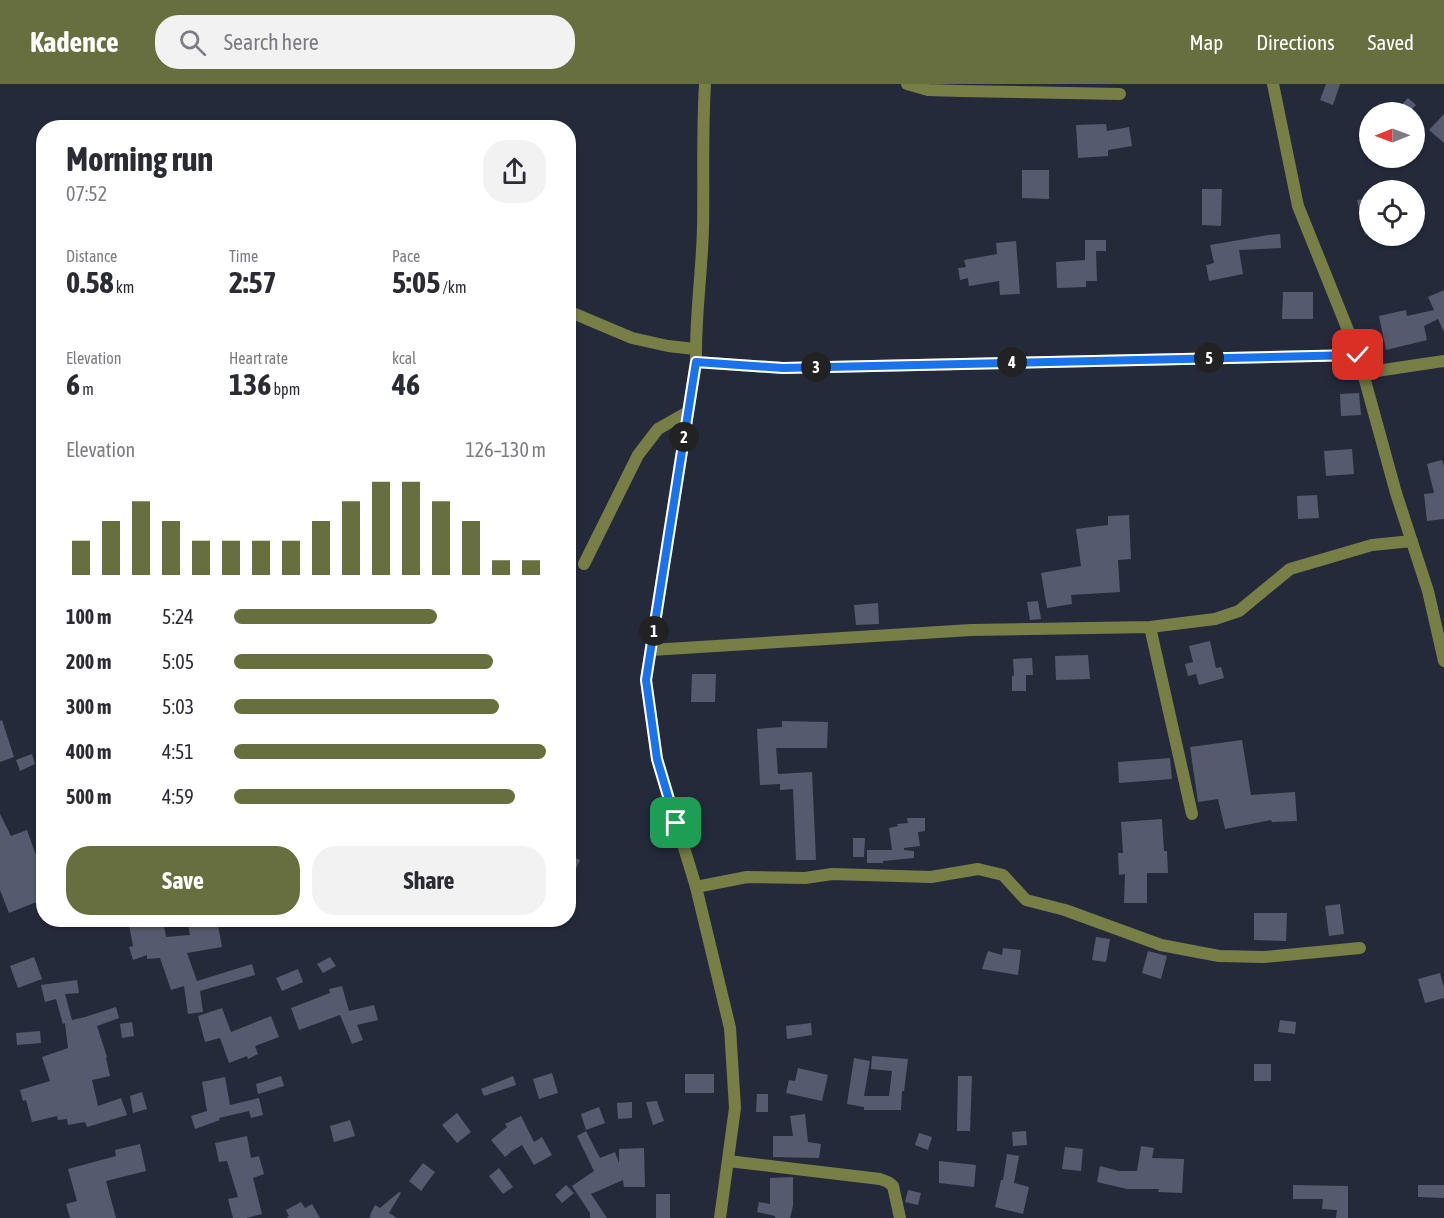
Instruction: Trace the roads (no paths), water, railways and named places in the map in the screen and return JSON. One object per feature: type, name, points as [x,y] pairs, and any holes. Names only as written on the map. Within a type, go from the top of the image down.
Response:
[{"type":"street","points":[[705,84],[702,127],[703,229],[695,355],[646,680],[657,759],[696,887],[730,1028],[735,1108],[720,1218]]},
{"type":"street","points":[[907,84],[928,90],[960,92],[1120,94]]},
{"type":"street","points":[[1273,84],[1298,206],[1358,355],[1396,493],[1428,591],[1444,661]]},
{"type":"street","points":[[576,314],[632,338],[695,355],[783,368],[1358,355]]},
{"type":"street","points":[[1363,373],[1444,361]]},
{"type":"street","points":[[584,564],[638,455],[658,429],[688,412]]},
{"type":"street","points":[[651,650],[971,630],[1150,627],[1215,619],[1239,611],[1290,568],[1372,545],[1412,541]]},
{"type":"street","points":[[1150,627],[1192,814]]},
{"type":"street","points":[[696,887],[747,877],[805,878],[832,874],[931,877],[978,869],[1003,875],[1026,900],[1065,910],[1161,945],[1219,956],[1264,957],[1360,948]]},
{"type":"street","points":[[728,1161],[880,1179],[893,1186],[900,1218]]}]
